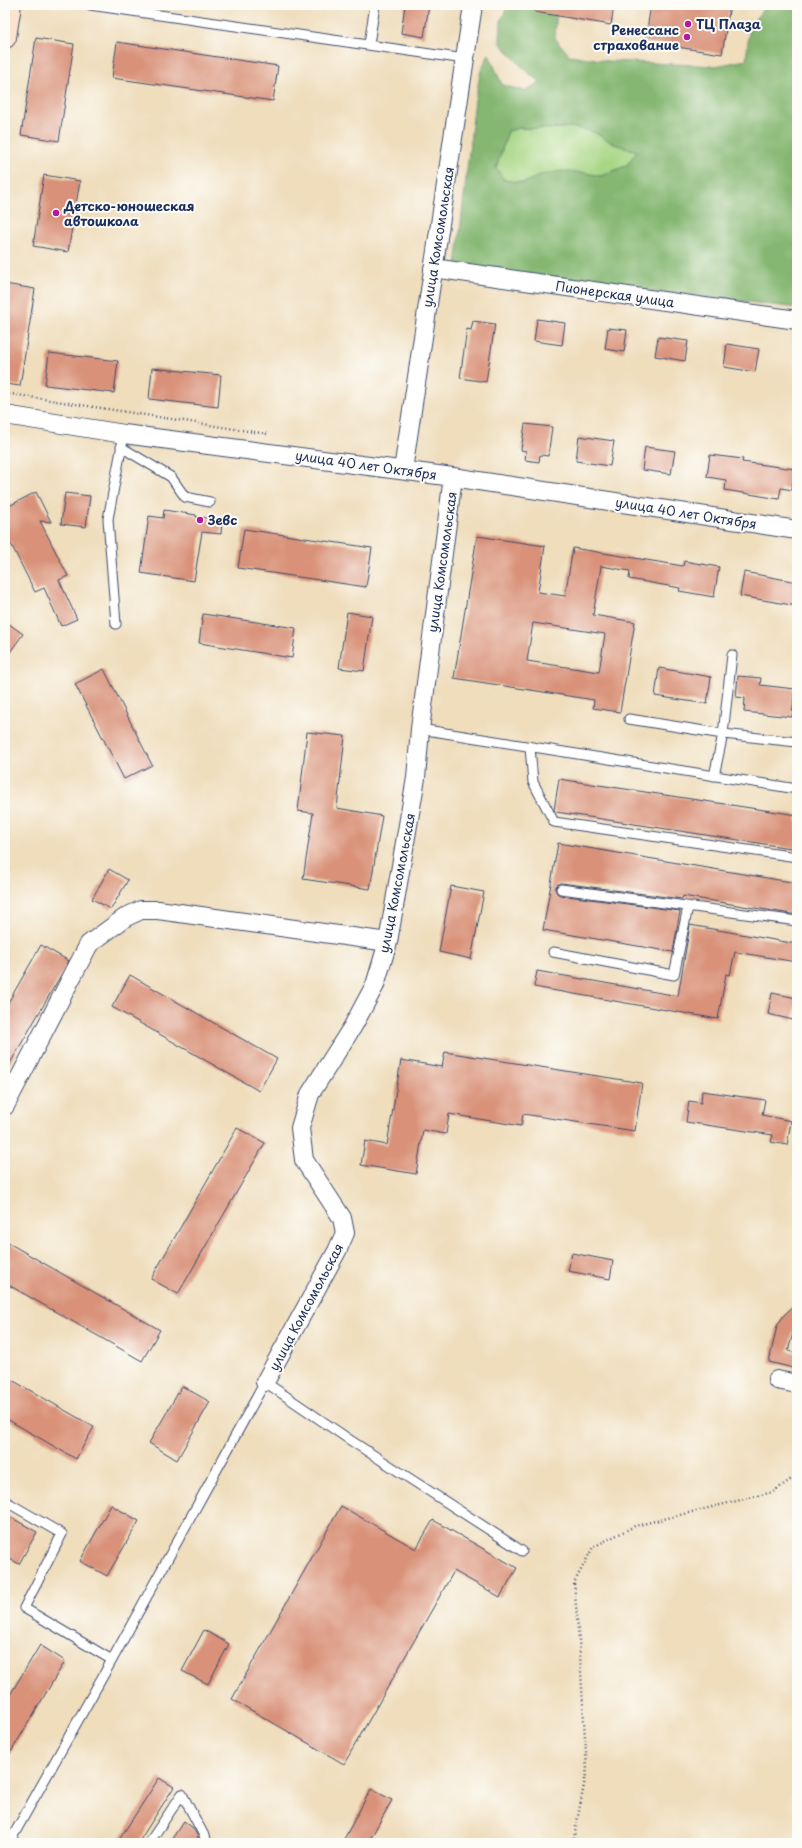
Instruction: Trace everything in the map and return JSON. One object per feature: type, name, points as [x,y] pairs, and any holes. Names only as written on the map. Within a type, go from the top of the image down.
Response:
[{"type":"street","points":[[5,37],[10,5]]},
{"type":"street","name":"улица Комсомольская","points":[[403,470],[473,5]]},
{"type":"street","name":"Пионерская улица","points":[[433,268],[797,320]]},
{"type":"street","name":"улица 40 лет Октября","points":[[5,415],[123,441],[403,470],[797,530]]},
{"type":"street","name":"улица Комсомольская","points":[[265,1382],[337,1251],[345,1233],[342,1218],[304,1160],[300,1128],[310,1094],[353,1026],[375,985],[388,942],[416,778],[420,730],[453,477]]},
{"type":"street","points":[[5,1106],[89,944],[126,917],[141,910],[158,910],[388,942]]},
{"type":"street","points":[[777,1380],[797,1384]]},
{"type":"lane","points":[[90,5],[465,59]]},
{"type":"lane","points":[[369,44],[375,5]]},
{"type":"lane","points":[[116,624],[108,519],[123,441],[171,477],[185,497],[210,502]]},
{"type":"lane","points":[[714,776],[723,734],[732,655]]},
{"type":"lane","points":[[629,719],[723,734],[797,742]]},
{"type":"lane","points":[[420,730],[797,789]]},
{"type":"lane","points":[[530,747],[533,782],[554,822],[797,857]]},
{"type":"lane","points":[[560,889],[797,921]]},
{"type":"lane","points":[[553,952],[674,975],[688,906]]},
{"type":"lane","points":[[9,1843],[112,1660],[265,1382],[350,1440],[522,1551]]},
{"type":"lane","points":[[5,1501],[62,1534],[24,1608],[112,1660]]},
{"type":"lane","points":[[149,1843],[182,1794],[208,1843]]},
{"type":"path","points":[[5,393],[272,434]]},
{"type":"path","points":[[573,1843],[587,1769],[574,1583],[593,1547],[635,1526],[773,1492],[797,1475]]},
{"type":"green space","points":[[508,5],[557,5],[555,38],[569,55],[608,61],[716,66],[746,60],[750,25],[766,6],[797,5],[797,308],[684,294],[640,293],[456,267],[475,100],[481,70],[489,54],[502,85],[525,91],[541,82],[527,72],[500,43],[501,21]],"holes":[[[571,127],[594,132],[614,144],[637,151],[626,166],[601,176],[561,171],[540,175],[524,183],[504,180],[496,168],[508,131],[520,128],[547,129]]]},
{"type":"green space","points":[[571,127],[594,132],[614,144],[637,151],[626,166],[601,176],[585,173],[540,175],[524,183],[504,180],[496,168],[508,131],[520,128],[547,129]]},
{"type":"building","points":[[405,5],[429,5],[424,37],[401,33]]},
{"type":"building","points":[[535,5],[614,5],[611,25],[535,12]]},
{"type":"building","name":"ТЦ Плаза","points":[[651,5],[730,5],[722,54],[645,42]]},
{"type":"building","points":[[36,38],[74,44],[59,141],[21,135]]},
{"type":"building","points":[[117,42],[278,66],[273,101],[112,78]]},
{"type":"building","name":"Детско-юношеская автошкола","points":[[44,175],[80,181],[68,252],[33,246]]},
{"type":"building","points":[[5,284],[35,289],[20,386],[5,384]]},
{"type":"building","points":[[537,319],[565,323],[562,345],[534,341]]},
{"type":"building","points":[[473,321],[495,324],[486,382],[460,378],[467,329],[471,330]]},
{"type":"building","points":[[608,328],[627,330],[624,352],[605,349]]},
{"type":"building","points":[[658,337],[688,341],[685,361],[655,356]]},
{"type":"building","points":[[727,344],[759,349],[755,372],[724,367]]},
{"type":"building","points":[[49,353],[118,361],[114,393],[45,385]]},
{"type":"building","points":[[152,368],[221,375],[218,407],[149,399]]},
{"type":"building","points":[[525,424],[552,427],[548,456],[540,455],[539,462],[525,460],[526,451],[521,450]]},
{"type":"building","points":[[579,436],[614,441],[610,466],[576,461]]},
{"type":"building","points":[[645,447],[675,451],[671,474],[642,470]]},
{"type":"building","points":[[710,455],[743,459],[742,462],[795,469],[792,490],[781,488],[779,499],[725,490],[726,480],[707,477]]},
{"type":"building","points":[[36,492],[51,522],[40,521],[68,576],[59,580],[77,619],[61,626],[44,588],[35,592],[9,540],[5,541],[5,508]]},
{"type":"building","points":[[65,493],[90,496],[86,527],[61,524]]},
{"type":"building","points":[[164,510],[196,515],[196,517],[222,519],[221,534],[202,532],[194,581],[141,573],[149,516],[163,518]]},
{"type":"building","points":[[244,529],[372,548],[366,587],[238,568]]},
{"type":"building","points":[[477,536],[545,546],[538,592],[565,596],[573,548],[683,566],[684,561],[719,567],[714,597],[679,591],[680,588],[629,579],[630,571],[601,566],[593,615],[635,622],[620,712],[593,708],[594,700],[454,678]],"holes":[[[533,623],[605,634],[599,672],[527,661]]]},
{"type":"building","points":[[744,572],[797,582],[797,606],[740,596]]},
{"type":"building","points":[[347,612],[372,616],[364,671],[339,668]]},
{"type":"building","points":[[203,614],[296,628],[292,658],[199,643]]},
{"type":"building","points":[[5,621],[23,634],[5,659]]},
{"type":"building","points":[[659,668],[711,677],[707,704],[655,696]]},
{"type":"building","points":[[104,669],[152,765],[124,779],[75,684]]},
{"type":"building","points":[[738,676],[761,678],[760,685],[795,689],[792,717],[744,712],[745,698],[736,697]]},
{"type":"building","points":[[307,732],[345,736],[337,808],[382,816],[370,889],[303,879],[313,813],[298,811]]},
{"type":"building","points":[[559,779],[797,815],[797,849],[556,812],[554,810]]},
{"type":"building","points":[[558,843],[797,883],[797,915],[683,896],[682,899],[561,883],[557,885],[555,889],[560,895],[680,911],[673,952],[543,930]]},
{"type":"building","points":[[109,869],[128,880],[111,909],[92,899]]},
{"type":"building","points":[[451,886],[484,892],[471,959],[439,952]]},
{"type":"building","points":[[690,925],[797,944],[797,962],[735,952],[730,975],[726,974],[718,1019],[534,987],[537,971],[678,996]]},
{"type":"building","points":[[41,945],[69,961],[5,1072],[5,1008]]},
{"type":"building","points":[[130,975],[277,1059],[259,1091],[112,1007]]},
{"type":"building","points":[[772,993],[797,998],[793,1020],[768,1014]]},
{"type":"building","points":[[445,1052],[642,1083],[635,1131],[523,1114],[521,1126],[449,1114],[446,1134],[423,1130],[416,1174],[361,1165],[365,1141],[387,1145],[401,1060],[442,1067]]},
{"type":"building","points":[[702,1091],[765,1100],[762,1115],[791,1121],[787,1145],[771,1142],[773,1135],[686,1122],[689,1101],[701,1103]]},
{"type":"building","points":[[237,1128],[265,1143],[178,1294],[151,1279]]},
{"type":"building","points":[[5,1241],[160,1330],[142,1361],[5,1283]]},
{"type":"building","points":[[572,1253],[613,1261],[610,1279],[568,1271]]},
{"type":"building","points":[[797,1303],[797,1327],[793,1333],[788,1351],[797,1353],[797,1369],[769,1362],[777,1326],[784,1315]]},
{"type":"building","points":[[5,1376],[94,1427],[76,1459],[5,1418]]},
{"type":"building","points":[[182,1386],[210,1402],[177,1460],[149,1443]]},
{"type":"building","points":[[111,1505],[139,1521],[107,1576],[80,1561]]},
{"type":"building","points":[[341,1506],[416,1549],[433,1520],[517,1568],[500,1597],[454,1571],[344,1764],[232,1699]]},
{"type":"building","points":[[5,1514],[37,1532],[19,1564],[5,1556]]},
{"type":"building","points":[[204,1630],[229,1644],[208,1684],[182,1671]]},
{"type":"building","points":[[40,1645],[65,1661],[5,1762],[5,1703]]},
{"type":"building","points":[[159,1778],[174,1787],[138,1843],[117,1843]]},
{"type":"building","points":[[371,1789],[392,1800],[368,1843],[352,1843],[344,1839]]},
{"type":"building","points":[[184,1821],[193,1828],[201,1843],[169,1843]]},
{"type":"place","name":"ТЦ Плаза","points":[[688,24]]},
{"type":"place","name":"Ренессанс страхование","points":[[687,37]]},
{"type":"place","name":"Детско-юношеская автошкола","points":[[56,213]]},
{"type":"place","name":"Зевс","points":[[200,520]]}]
